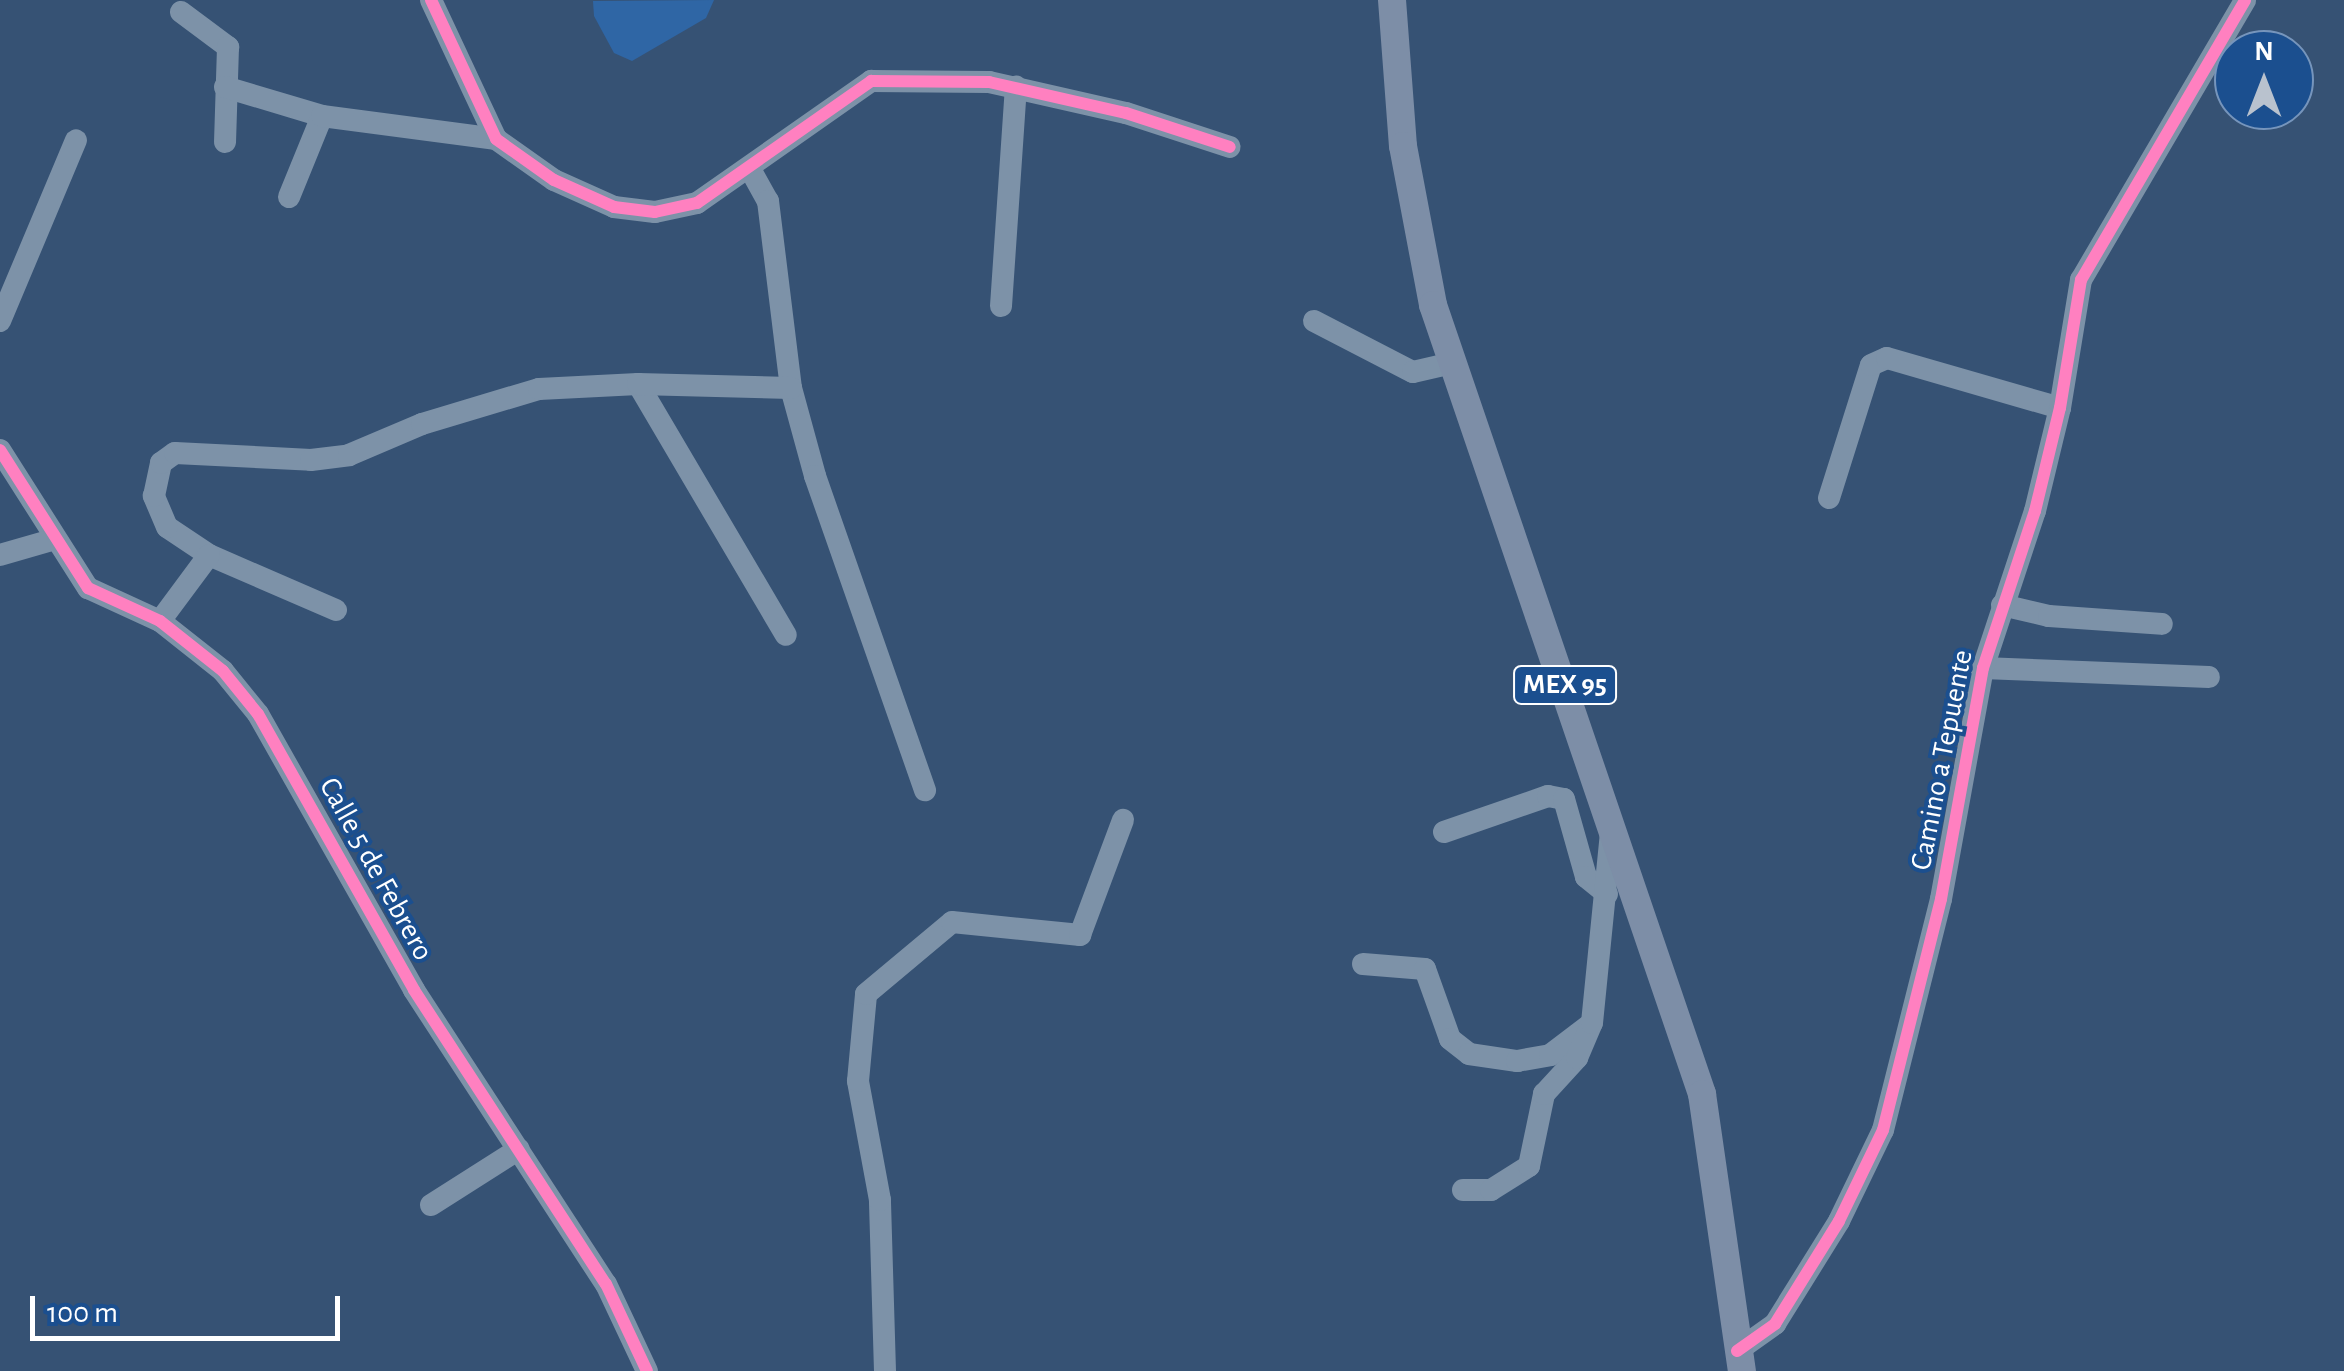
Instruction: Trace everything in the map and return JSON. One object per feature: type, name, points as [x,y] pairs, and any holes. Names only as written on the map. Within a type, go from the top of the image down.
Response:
[{"type":"main road","name":"MEX 95","points":[[1392,0],[1414,220],[1450,364],[1612,814],[1702,1094],[1739,1361]]},
{"type":"street","points":[[431,0],[496,139]]},
{"type":"street","name":"Camino a Tepuente","points":[[1739,1361],[1775,1324],[1839,1221],[1883,1130],[1941,899],[1983,668],[2035,511],[2060,408],[2081,280],[2244,0]]},
{"type":"street","points":[[182,12],[225,40],[225,142]]},
{"type":"street","points":[[225,87],[322,116],[496,139],[554,180],[614,207],[655,212],[697,203],[750,169],[845,93],[870,81],[920,78],[1016,87],[1230,146]]},
{"type":"street","points":[[1001,306],[1016,87]]},
{"type":"street","points":[[289,197],[322,116]]},
{"type":"street","points":[[0,321],[76,140]]},
{"type":"street","points":[[750,169],[768,201],[791,388],[815,476],[924,790]]},
{"type":"street","points":[[1314,321],[1413,372],[1450,364]]},
{"type":"street","points":[[1829,498],[1870,365],[1887,358],[2060,408]]},
{"type":"street","points":[[336,610],[209,556],[168,528],[154,496],[161,463],[175,453],[311,460],[348,455],[422,424],[539,389],[638,384],[791,388]]},
{"type":"street","points":[[638,384],[786,635]]},
{"type":"street","name":"Calle 5 de Febrero","points":[[0,450],[52,540],[88,588],[160,621],[223,672],[258,714],[414,990],[606,1284],[647,1371]]},
{"type":"street","points":[[0,554],[52,540]]},
{"type":"street","points":[[160,621],[209,556]]},
{"type":"street","points":[[2002,605],[2049,616],[2162,624]]},
{"type":"street","points":[[1983,668],[2208,677]]},
{"type":"street","points":[[1444,832],[1548,796],[1564,799],[1586,877],[1607,894]]},
{"type":"street","points":[[1463,1190],[1491,1190],[1529,1166],[1544,1094],[1577,1058],[1592,1022],[1612,814]]},
{"type":"street","points":[[886,1371],[880,1200],[858,1082],[866,994],[952,922],[1080,935],[1123,820]]},
{"type":"street","points":[[1363,964],[1425,969],[1450,1039],[1470,1054],[1516,1061],[1550,1056],[1592,1022]]},
{"type":"street","points":[[431,1205],[519,1149]]},
{"type":"shaded area","points":[[714,0],[706,18],[632,61],[614,53],[594,16],[593,1]]},
{"type":"cycle path","points":[[431,0],[496,139],[554,180],[614,207],[655,212],[697,203],[871,81],[989,82],[1126,113],[1230,147]]},
{"type":"cycle path","points":[[1737,1351],[1775,1324],[1839,1221],[1883,1130],[1941,899],[1983,668],[2035,511],[2060,408],[2081,280],[2245,0]]},
{"type":"cycle path","points":[[0,450],[88,588],[160,621],[223,671],[258,714],[414,990],[606,1284],[647,1371]]}]
